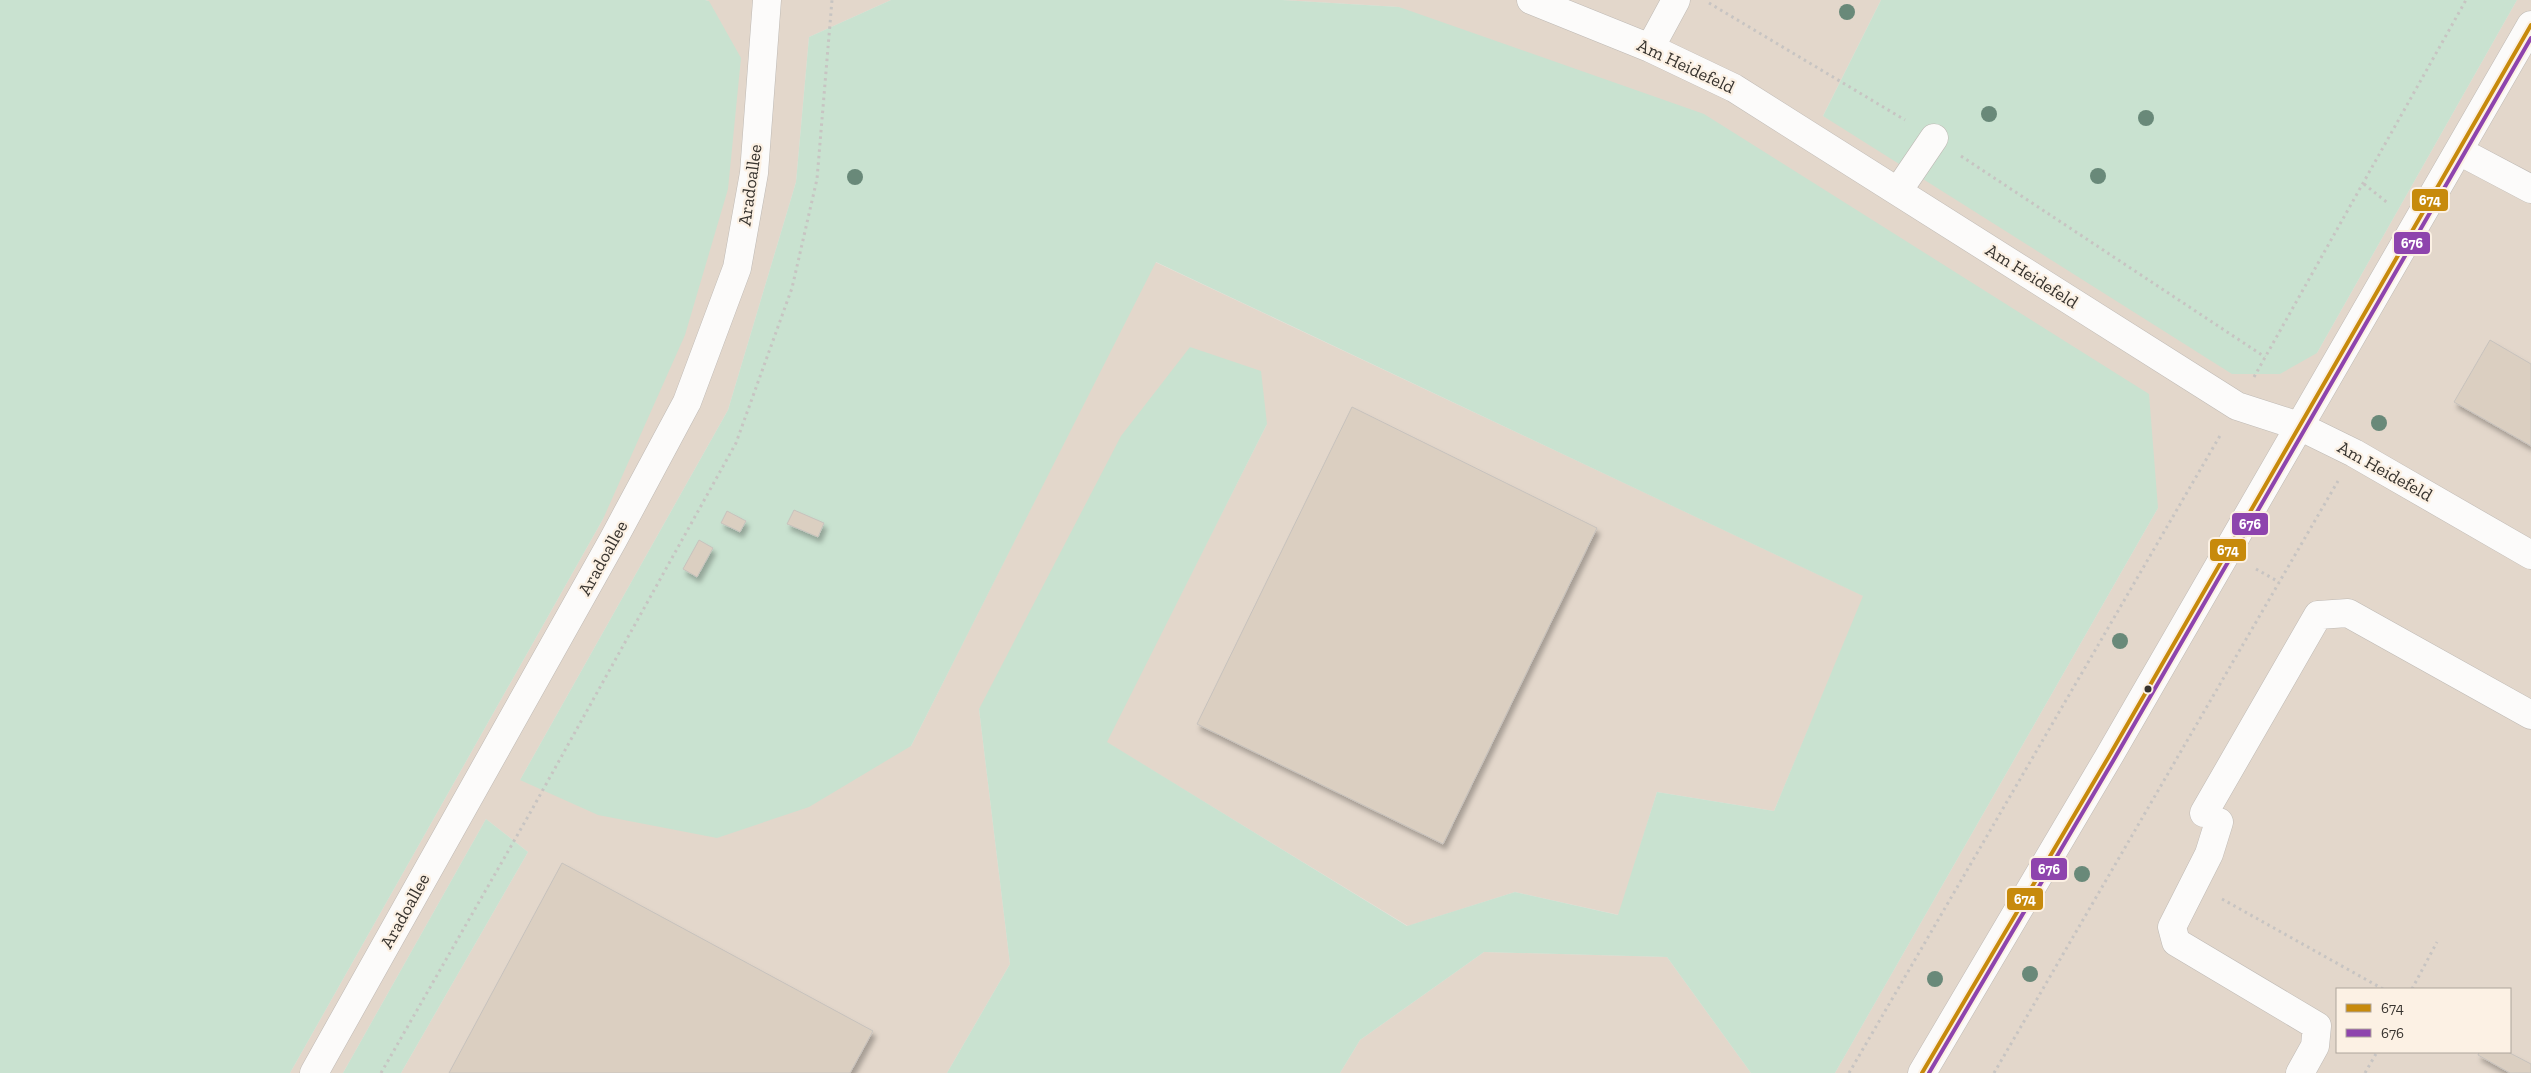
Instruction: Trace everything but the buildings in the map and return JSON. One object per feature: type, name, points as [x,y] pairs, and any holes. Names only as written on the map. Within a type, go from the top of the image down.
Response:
[{"type":"street","name":"Aradoallee","points":[[314,1073],[614,540],[687,402],[737,268],[754,173],[767,0]]},
{"type":"street","name":"Am Heidefeld","points":[[1531,0],[1650,48],[1734,88],[2238,406],[2300,426],[2354,453],[2531,555]]},
{"type":"street","points":[[1650,48],[1676,0]]},
{"type":"street","points":[[1922,1073],[2108,758],[2531,24]]},
{"type":"street","points":[[1898,192],[1934,138]]},
{"type":"street","points":[[2459,151],[2531,189]]},
{"type":"street","points":[[2300,1073],[2315,1046],[2317,1026],[2176,942],[2172,927],[2209,854],[2212,818],[2318,615],[2348,613],[2531,715]]},
{"type":"path","points":[[381,1073],[535,805],[736,443],[792,288],[816,179],[832,0]]},
{"type":"path","points":[[1704,0],[1934,138],[2265,357]]},
{"type":"path","points":[[1849,1073],[2238,406],[2466,0]]},
{"type":"path","points":[[1994,1073],[2354,453]]},
{"type":"path","points":[[2194,883],[2380,988]]},
{"type":"path","points":[[2413,988],[2438,942]]},
{"type":"path","points":[[2364,1073],[2376,1053]]},
{"type":"shaded area","points":[[705,0],[891,0],[809,37],[796,182],[728,410],[520,780],[911,746],[1155,262],[1864,596],[1774,811],[1657,792],[1619,915],[1515,892],[1408,926],[1106,742],[1267,424],[979,709],[1010,964],[947,1073],[401,1073],[528,852],[486,819],[343,1073],[290,1073],[603,519],[709,1]]},
{"type":"shaded area","points":[[1282,0],[1881,0],[1823,116],[2317,353],[2517,0],[2531,0],[2531,1073],[1835,1073],[2158,508],[1399,7]]},
{"type":"shaded area","points":[[1484,952],[1667,957],[1751,1073],[1340,1073],[1360,1040]]},
{"type":"green space","points":[[0,0],[705,0],[709,1],[741,58],[728,189],[685,335],[603,519],[290,1073],[0,1073]]},
{"type":"green space","points":[[891,0],[1282,0],[1399,7],[1704,114],[2149,394],[2158,508],[1835,1073],[1751,1073],[1667,957],[1484,952],[1360,1040],[1340,1073],[947,1073],[1010,964],[979,709],[1121,436],[1190,347],[1261,371],[1267,424],[1107,742],[1407,926],[1515,892],[1618,915],[1657,792],[1774,811],[1863,596],[1156,262],[911,746],[809,807],[717,838],[598,815],[520,780],[728,410],[796,182],[809,37]]},
{"type":"green space","points":[[1881,0],[2517,0],[2317,353],[2280,374],[2232,374],[1823,116]]},
{"type":"green space","points":[[486,819],[528,852],[401,1073],[343,1073]]},
{"type":"transit line","name":"674","points":[[1922,1073],[2108,758],[2531,25]]},
{"type":"transit line","name":"676","points":[[1929,1073],[2113,761],[2531,38]]}]
